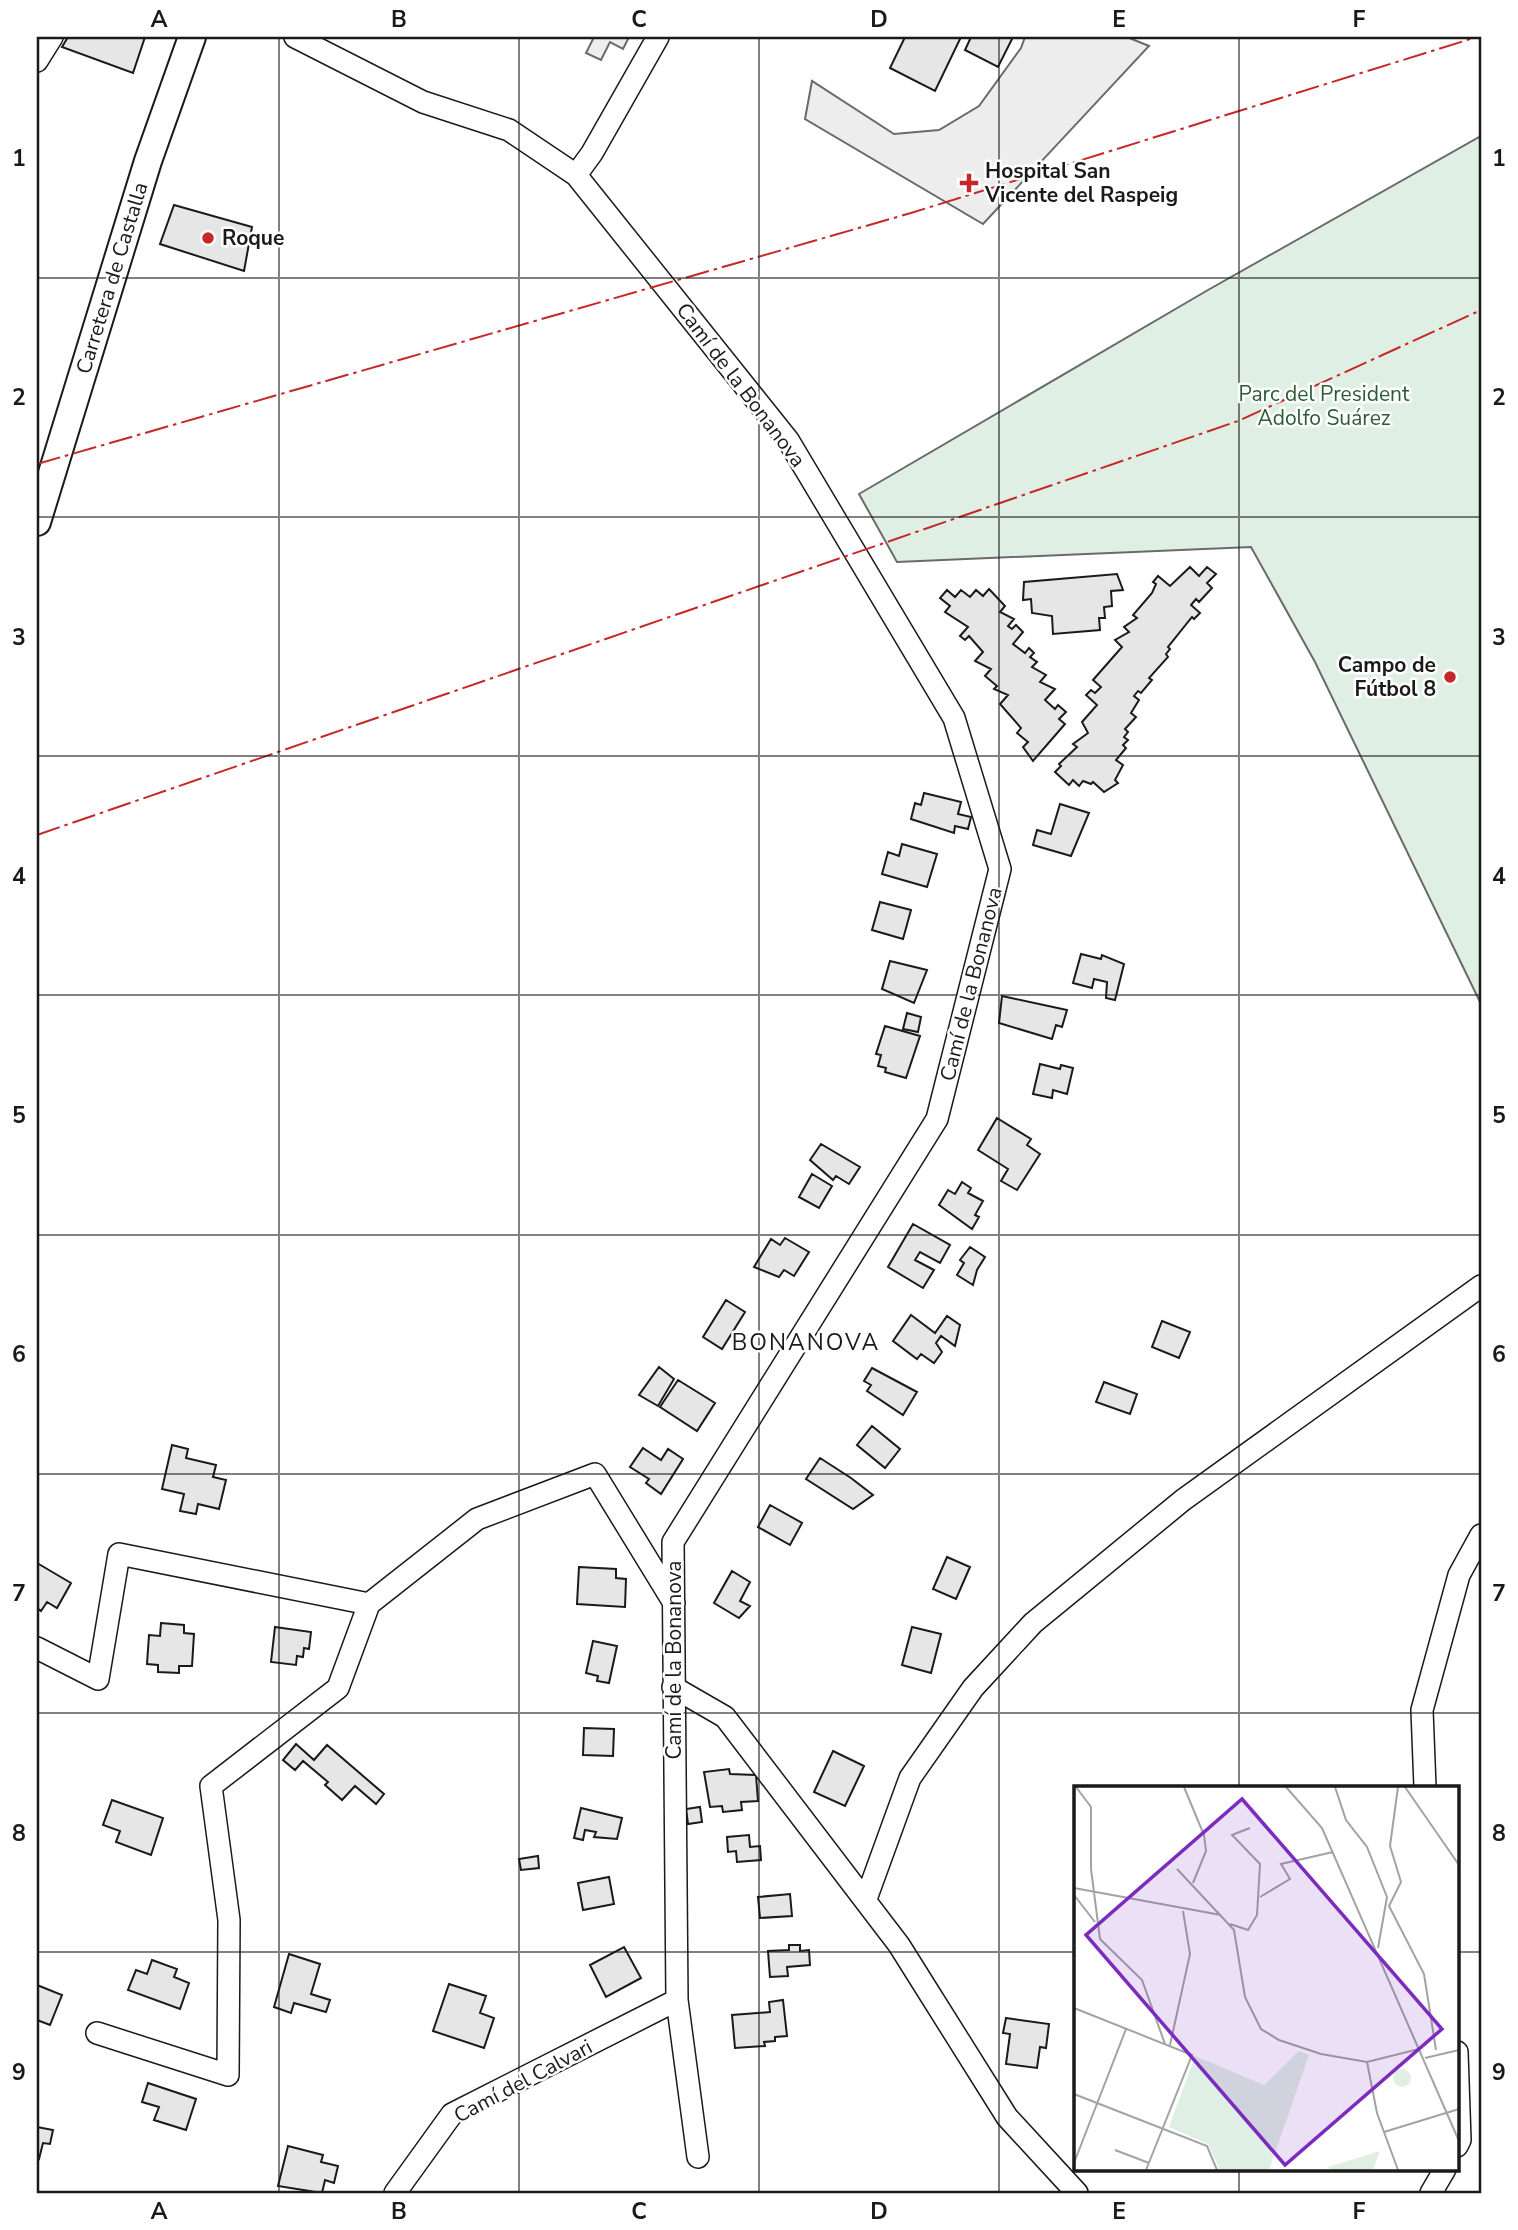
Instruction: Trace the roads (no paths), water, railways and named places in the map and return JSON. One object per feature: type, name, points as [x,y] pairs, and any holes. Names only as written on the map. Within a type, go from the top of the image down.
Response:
[{"type":"main road","name":"Carretera de Castalla","points":[[37,522],[148,161],[192,37]]},
{"type":"street","points":[[37,61],[52,37]]},
{"type":"street","name":"Camí de la Bonanova","points":[[295,37],[424,102],[509,130],[576,175],[788,440],[954,718],[1000,869],[937,1119],[673,1542],[677,2000],[698,2157]]},
{"type":"street","points":[[576,175],[592,153],[658,37]]},
{"type":"street","points":[[866,1899],[910,1778],[973,1688],[1033,1623],[1183,1500],[1481,1286]]},
{"type":"street","points":[[97,2033],[228,2075],[229,1920],[211,1786],[338,1688],[369,1604],[477,1519],[595,1474],[675,1605]]},
{"type":"street","points":[[1425,1786],[1422,1710],[1459,1575],[1481,1535]]},
{"type":"street","points":[[37,1648],[98,1679],[119,1554],[369,1604]]},
{"type":"street","points":[[673,1687],[725,1717],[899,1945],[1007,2117],[1077,2193]]},
{"type":"street","name":"Camí del Calvari","points":[[395,2193],[452,2114],[677,2000]]},
{"type":"street","points":[[1458,2081],[1458,2144]]},
{"type":"street","points":[[1431,2193],[1443,2170]]},
{"type":"place","name":"Hospital San Vicente del Raspeig","points":[[969,183]]},
{"type":"place","name":"Roque","points":[[208,238]]},
{"type":"place","name":"Campo de Fútbol 8","points":[[1450,677]]},
{"type":"district","name":"BONANOVA","points":[[806,1342]]},
{"type":"park label","name":"Parc del President Adolfo Suárez","points":[[1324,406]]}]
